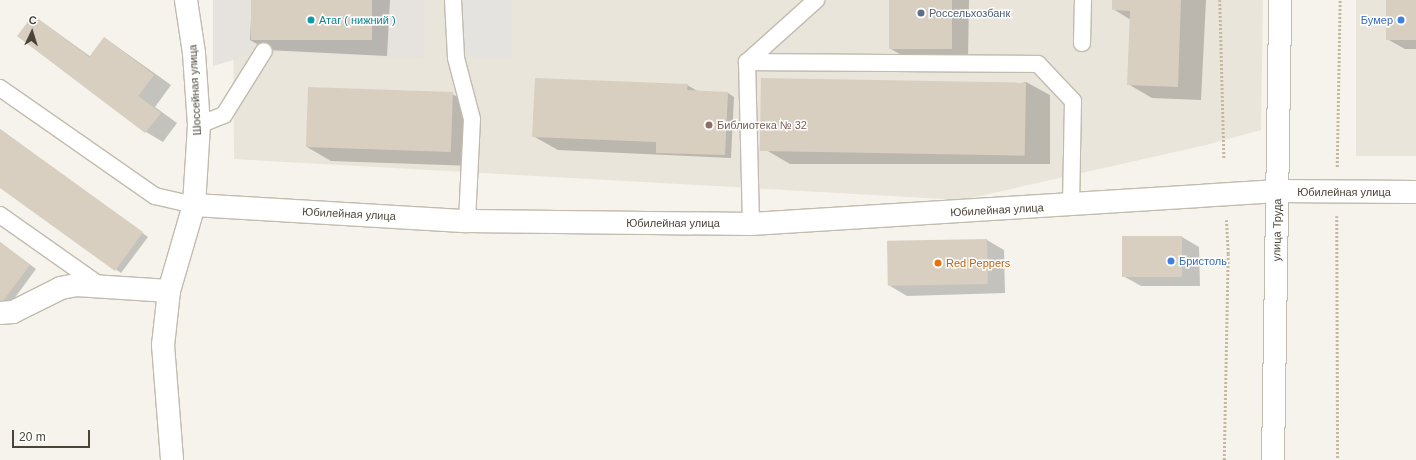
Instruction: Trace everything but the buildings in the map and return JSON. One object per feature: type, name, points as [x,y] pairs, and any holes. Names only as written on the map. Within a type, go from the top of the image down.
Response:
[{"type":"street","name":"Шоссейная улица","points":[[186,0],[194,53],[200,125],[194,205]]},
{"type":"street","name":"улица Труда","points":[[1273,460],[1280,0]]},
{"type":"street","name":"Юбилейная улица","points":[[194,205],[467,221],[751,224],[1278,191],[1416,192]]},
{"type":"street","points":[[172,460],[163,345],[169,291],[194,205]]},
{"type":"street","points":[[0,313],[13,312],[61,288],[76,286],[169,291]]},
{"type":"lane","points":[[453,0],[456,58],[472,119],[467,221]]},
{"type":"lane","points":[[751,224],[747,62],[816,0]]},
{"type":"lane","points":[[1082,43],[1083,0]]},
{"type":"lane","points":[[200,125],[224,115],[264,51]]},
{"type":"lane","points":[[747,62],[1038,64],[1073,101],[1072,205]]},
{"type":"lane","points":[[0,88],[155,196],[194,205]]},
{"type":"lane","points":[[0,215],[102,287]]},
{"type":"path","points":[[1220,0],[1224,158]]},
{"type":"path","points":[[1337,169],[1340,0]]},
{"type":"path","points":[[1337,209],[1338,460]]},
{"type":"path","points":[[1224,460],[1228,254],[1226,220]]},
{"type":"shaded area","points":[[213,0],[424,0],[424,59],[264,51],[213,66]]},
{"type":"shaded area","points":[[233,0],[1263,0],[1261,130],[1206,145],[962,200],[234,159]]},
{"type":"shaded area","points":[[451,0],[512,0],[512,58],[451,58]]},
{"type":"shaded area","points":[[1356,0],[1416,0],[1416,156],[1356,156]]},
{"type":"place","name":"Россельхозбанк","points":[[921,13]]},
{"type":"place","name":"Атаг ( нижний )","points":[[311,20]]},
{"type":"place","name":"Бумер","points":[[1401,20]]},
{"type":"place","name":"Библиотека № 32","points":[[709,125]]},
{"type":"place","name":"Бристоль","points":[[1171,261]]},
{"type":"place","name":"Red Peppers","points":[[938,263]]}]
